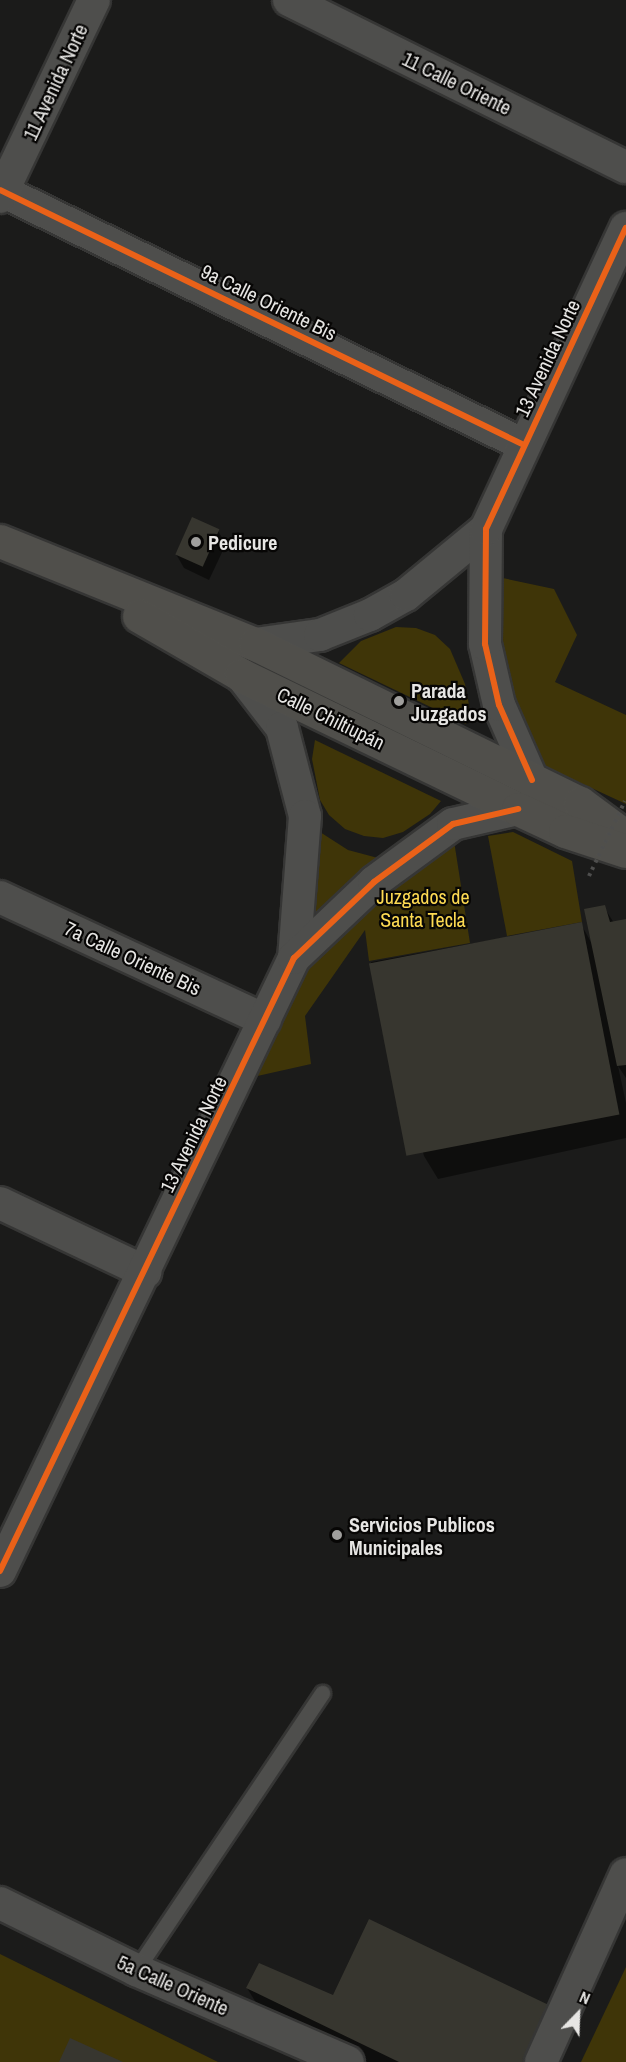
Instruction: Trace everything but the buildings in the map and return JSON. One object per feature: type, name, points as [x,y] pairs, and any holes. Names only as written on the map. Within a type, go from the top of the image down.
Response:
[{"type":"main road","name":"Calle Chiltiupán","points":[[0,541],[47,562],[255,644],[580,802],[626,837]]},
{"type":"main road","name":"Calle Chiltiupán","points":[[47,562],[241,675],[565,831],[626,851]]},
{"type":"street","name":"11 Avenida Norte","points":[[1,193],[94,0]]},
{"type":"street","name":"11 Calle Oriente","points":[[289,0],[626,167]]},
{"type":"street","name":"9a Calle Oriente Bis","points":[[1,193],[524,445]]},
{"type":"street","name":"13 Avenida Norte","points":[[532,780],[499,705],[484,644],[486,529],[626,228]]},
{"type":"street","name":"13 Avenida Norte","points":[[255,644],[320,635],[370,615],[406,595],[486,529]]},
{"type":"street","name":"13 Avenida Norte","points":[[0,1571],[10,1529],[145,1272],[294,958],[305,816],[282,728],[241,675]]},
{"type":"street","name":"13 Avenida Norte","points":[[294,958],[374,882],[453,824],[518,809]]},
{"type":"street","name":"7a Calle Oriente Bis","points":[[0,897],[265,1020]]},
{"type":"street","points":[[0,1203],[145,1272]]},
{"type":"street","points":[[541,2062],[626,1874]]},
{"type":"street","name":"5a Calle Oriente","points":[[0,1903],[136,1970],[348,2062]]},
{"type":"lane","points":[[136,1970],[322,1693]]},
{"type":"path","points":[[589,876],[625,801]]},
{"type":"green space","points":[[498,577],[554,589],[577,635],[555,682],[626,715],[626,804],[544,766],[516,709],[496,639]]},
{"type":"green space","points":[[396,627],[416,628],[435,635],[450,649],[465,684],[469,705],[466,724],[339,663],[361,641]]},
{"type":"green space","points":[[315,740],[441,801],[430,814],[403,832],[383,838],[364,836],[345,829],[329,815],[320,800],[312,759]]},
{"type":"green space","points":[[320,832],[348,850],[378,858],[307,933]]},
{"type":"green space","name":"Juzgados de Santa Tecla","points":[[513,832],[572,861],[582,922],[507,936],[488,836]]},
{"type":"green space","name":"Juzgados de Santa Tecla","points":[[454,841],[470,943],[369,961],[365,930],[305,1016],[311,1064],[244,1079],[302,961],[380,887]]},
{"type":"green space","points":[[0,1954],[218,2062],[0,2062]]},
{"type":"green space","points":[[626,1967],[626,2062],[581,2062]]},
{"type":"cycle path","points":[[0,190],[524,445]]},
{"type":"cycle path","points":[[532,780],[499,705],[485,644],[486,529],[626,228]]},
{"type":"cycle path","points":[[0,1571],[294,958],[374,882],[453,824],[518,809]]},
{"type":"place","name":"Pedicure","points":[[196,542]]},
{"type":"place","name":"Parada Juzgados","points":[[399,701]]},
{"type":"place","name":"Servicios Publicos Municipales","points":[[337,1535]]}]
